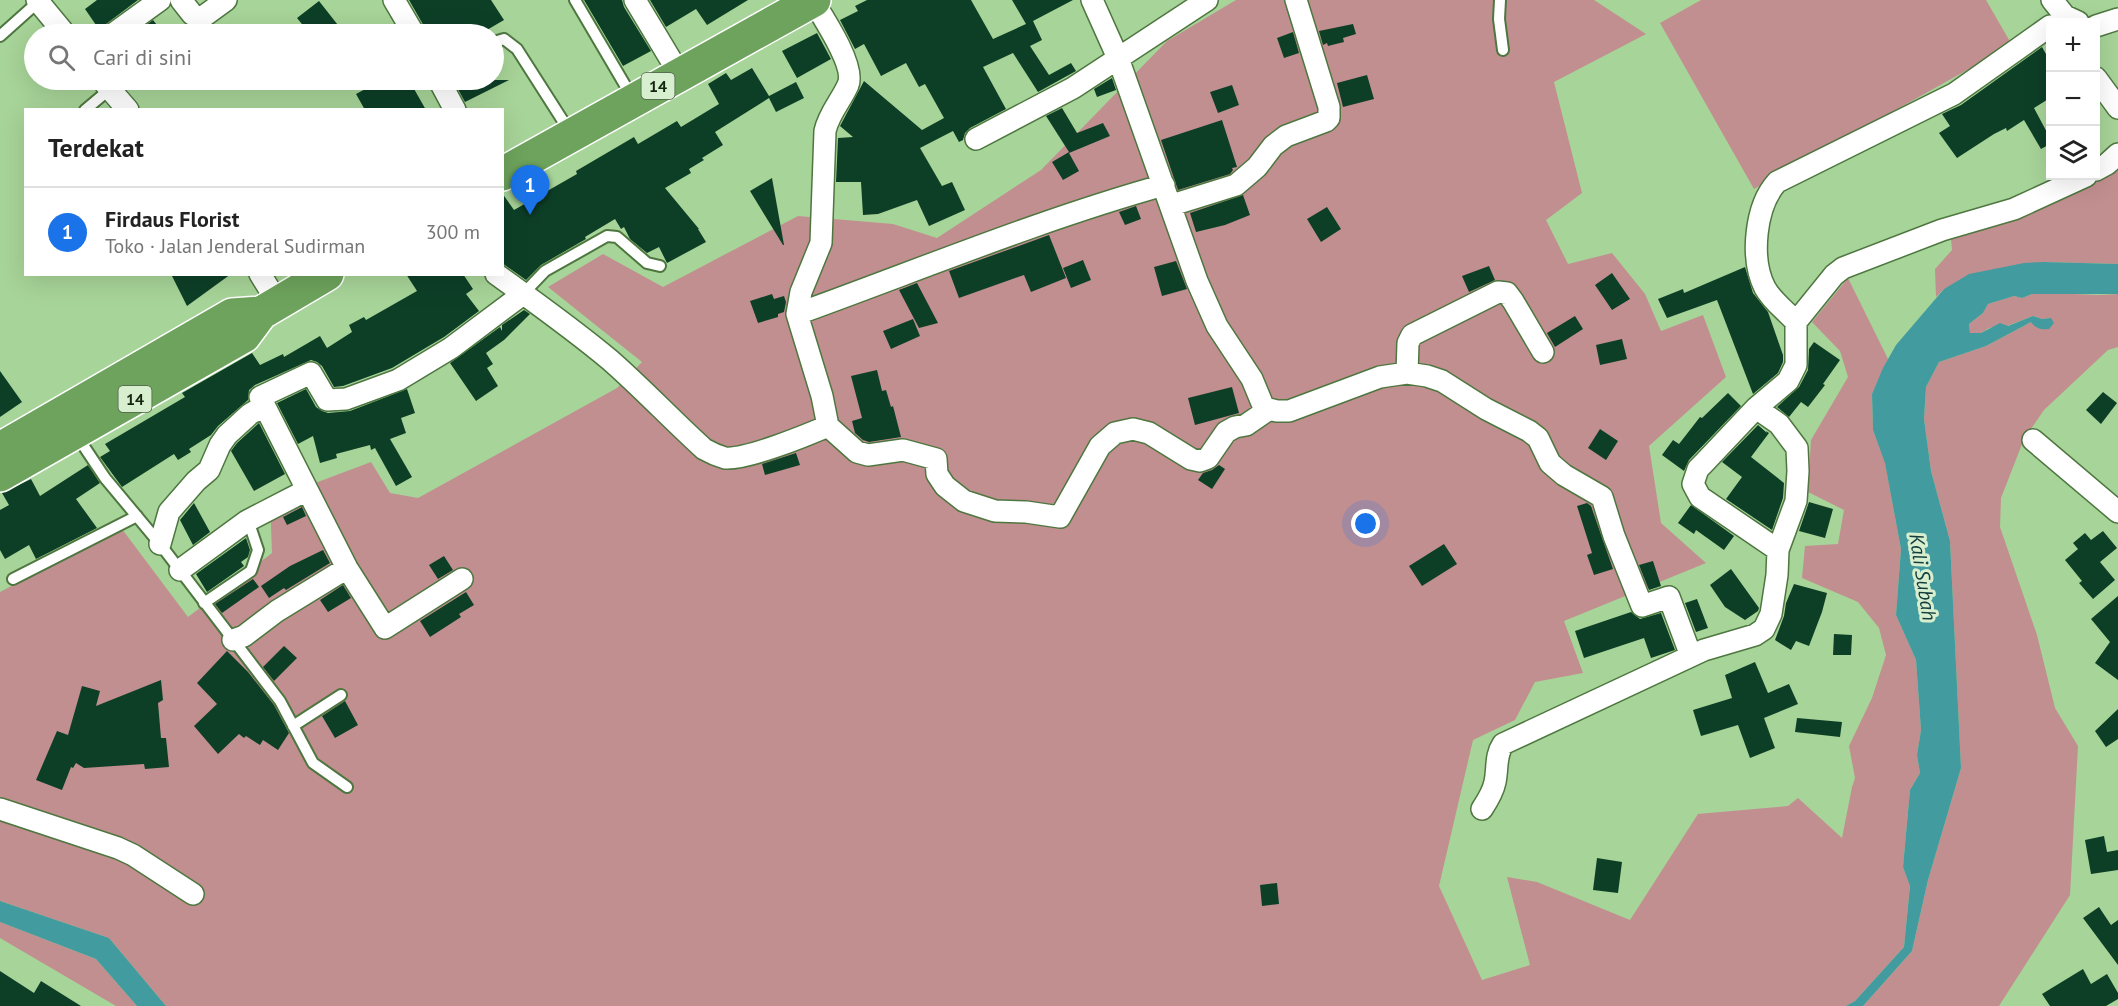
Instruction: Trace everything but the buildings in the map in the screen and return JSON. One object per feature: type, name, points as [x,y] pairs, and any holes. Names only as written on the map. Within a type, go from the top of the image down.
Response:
[{"type":"highway","name":"14","points":[[504,173],[813,0]]},
{"type":"highway","name":"14","points":[[0,475],[244,336],[269,308],[324,276]]},
{"type":"highway","name":"14","points":[[0,449],[232,315],[269,308]]},
{"type":"street","points":[[127,24],[160,0]]},
{"type":"street","points":[[181,0],[192,14],[200,19],[226,0]]},
{"type":"street","points":[[394,0],[408,24]]},
{"type":"street","points":[[635,0],[680,75]]},
{"type":"street","points":[[813,0],[849,70],[849,82],[828,119],[825,131],[821,243],[801,292],[797,314],[822,396],[828,426],[863,454],[903,450],[936,459],[937,474],[945,486],[964,501],[995,511],[1026,512],[1060,517],[1100,446],[1115,433],[1133,429],[1149,433],[1191,459],[1200,461],[1208,458],[1227,432],[1235,427],[1246,425],[1268,410]]},
{"type":"street","points":[[1092,0],[1118,58],[1185,248],[1217,326],[1252,379],[1264,408],[1289,411],[1380,377],[1407,373],[1442,381],[1486,409],[1529,430],[1538,438],[1550,463],[1564,475],[1602,497],[1614,536],[1642,606],[1669,597],[1691,656]]},
{"type":"street","points":[[976,139],[1073,88],[1207,0]]},
{"type":"street","points":[[797,314],[1114,199],[1168,195],[1236,185],[1257,167],[1273,146],[1286,136],[1329,118],[1329,106],[1296,0]]},
{"type":"street","points":[[38,1],[57,24]]},
{"type":"street","points":[[1796,322],[1772,299],[1757,268],[1756,245],[1763,201],[1770,190],[1777,182],[1954,94],[2060,17]]},
{"type":"street","points":[[2100,25],[2118,18]]},
{"type":"street","points":[[2100,83],[2118,108]]},
{"type":"street","points":[[111,90],[126,108]]},
{"type":"street","points":[[444,90],[454,108]]},
{"type":"street","points":[[2100,169],[2118,154]]},
{"type":"street","points":[[1778,550],[1700,497],[1692,484],[1698,469],[1756,408],[1788,381],[1796,365],[1796,322],[1827,282],[1842,268],[1942,230],[2014,209],[2077,180]]},
{"type":"street","points":[[261,276],[269,308]]},
{"type":"street","points":[[499,276],[595,348],[704,449],[715,455],[727,458],[738,457],[803,438],[828,426]]},
{"type":"street","points":[[1407,373],[1408,343],[1412,335],[1498,292],[1507,293],[1543,352]]},
{"type":"street","points":[[462,579],[385,628],[347,568],[260,397],[262,394],[311,372],[327,400],[331,401],[346,399],[398,380],[451,348],[523,294]]},
{"type":"street","points":[[160,544],[169,512],[196,481],[209,470],[227,435],[250,414],[264,406]]},
{"type":"street","points":[[1482,809],[1495,781],[1496,759],[1503,744],[1691,656],[1745,636],[1755,635],[1764,628],[1771,614],[1778,550],[1796,501],[1798,471],[1797,448],[1779,424],[1756,408]]},
{"type":"street","points":[[2034,440],[2118,512]]},
{"type":"street","points":[[180,570],[248,520],[307,490]]},
{"type":"street","points":[[233,640],[244,636],[277,611],[347,568]]},
{"type":"street","points":[[0,809],[133,855],[193,894]]},
{"type":"lane","points":[[575,0],[633,100]]},
{"type":"lane","points":[[1500,0],[1499,19],[1503,50]]},
{"type":"lane","points":[[0,36],[38,1]]},
{"type":"lane","points":[[504,39],[517,49],[572,135]]},
{"type":"lane","points":[[87,108],[101,90]]},
{"type":"lane","points":[[523,294],[545,271],[607,236],[617,237],[647,263],[660,266]]},
{"type":"lane","points":[[75,433],[105,478],[160,544],[280,701],[313,763],[347,787]]},
{"type":"lane","points":[[13,579],[137,516]]},
{"type":"lane","points":[[204,603],[251,570],[258,550],[248,520]]},
{"type":"lane","points":[[293,726],[341,695]]},
{"type":"shaded area","points":[[1236,0],[1594,0],[1646,34],[1554,82],[1582,193],[1546,220],[1568,264],[1612,253],[1645,294],[1661,331],[1703,315],[1726,377],[1649,446],[1661,523],[1706,563],[1564,621],[1583,673],[1535,682],[1515,720],[1473,740],[1439,886],[1482,980],[1530,965],[1507,877],[1537,882],[1630,920],[1698,814],[1788,806],[1798,798],[1842,838],[1855,778],[1849,746],[1872,698],[1886,655],[1879,628],[1858,602],[1802,578],[1805,546],[1838,544],[1844,510],[1808,492],[1811,440],[1848,377],[1840,351],[1812,322],[1848,278],[1888,359],[1872,394],[1873,430],[1885,462],[1901,549],[1896,615],[1916,660],[1921,730],[1917,755],[1920,773],[1910,790],[1903,867],[1910,885],[1904,947],[1855,1001],[1846,1006],[166,1006],[109,938],[0,901],[0,815],[125,856],[193,898],[198,893],[192,886],[134,849],[0,804],[0,592],[122,529],[188,617],[272,553],[270,500],[371,462],[390,493],[418,498],[617,388],[642,362],[548,287],[603,254],[663,287],[798,216],[893,224],[937,238],[1041,170],[1167,41]]},
{"type":"shaded area","points":[[1701,0],[1986,0],[2012,45],[1754,189],[1660,23]]},
{"type":"shaded area","points":[[2118,170],[2118,264],[2044,262],[1944,289],[1936,297],[1935,269],[1952,250],[1951,239],[2036,209]]},
{"type":"shaded area","points":[[2032,294],[2118,294],[2118,347],[2108,350],[2044,410],[2024,439],[2001,498],[2000,527],[2037,635],[2055,708],[2078,746],[2070,895],[1999,1006],[1863,1006],[1912,951],[1928,880],[1961,768],[1950,541],[1931,471],[1924,419],[1926,387],[1939,362],[1986,346],[2031,322],[2051,318],[2042,319],[2033,316],[2007,326],[1989,328],[1981,333],[1970,333],[1969,324],[1983,313],[1988,304],[2014,296],[2022,298]]},
{"type":"shaded area","points":[[0,922],[96,959],[137,1006],[116,1006],[0,938]]},
{"type":"water","name":"Kali Subah","points":[[2024,263],[2118,264],[2118,294],[2032,294],[2022,298],[2014,296],[1988,304],[1983,313],[1969,324],[1970,333],[1981,333],[2000,323],[2008,326],[2033,316],[2042,319],[2051,318],[2054,323],[2049,329],[2043,329],[2031,322],[1986,346],[1939,362],[1926,387],[1924,419],[1931,471],[1950,541],[1961,768],[1928,880],[1912,951],[1863,1006],[1846,1006],[1855,1001],[1904,947],[1910,886],[1903,867],[1910,790],[1920,773],[1917,755],[1921,730],[1916,660],[1896,615],[1901,549],[1885,463],[1873,430],[1872,394],[1896,345],[1944,289],[1969,274]]},
{"type":"water","points":[[0,901],[109,938],[166,1006],[137,1006],[96,959],[0,922]]},
{"type":"place","name":"Firdaus Florist","points":[[530,215]]}]
